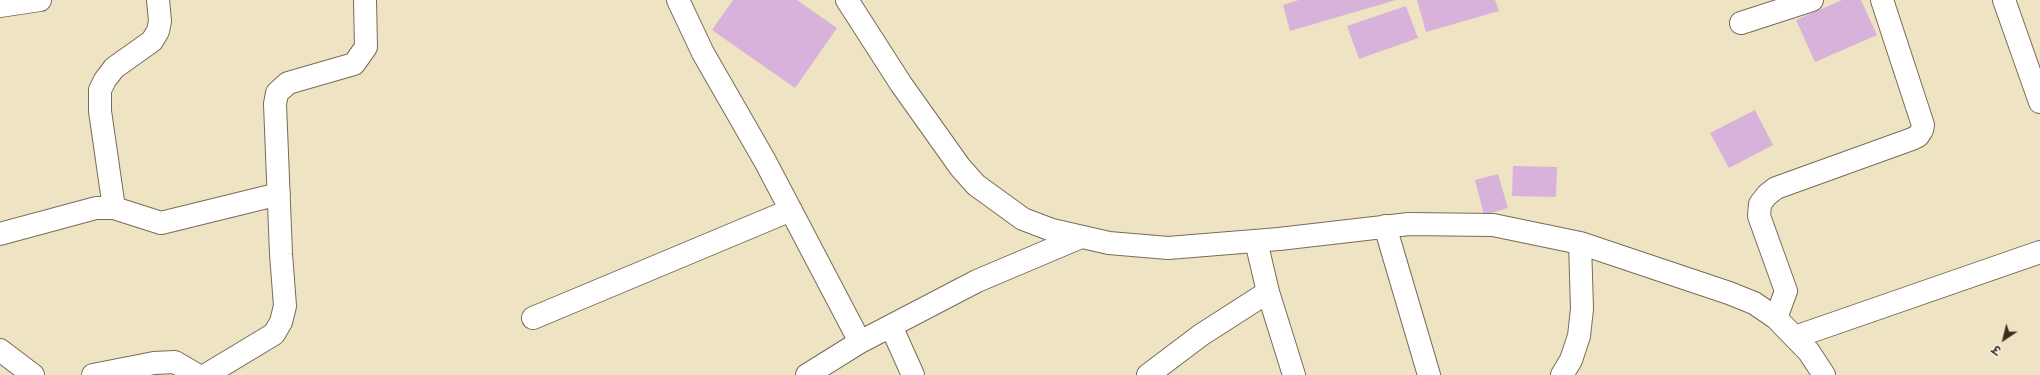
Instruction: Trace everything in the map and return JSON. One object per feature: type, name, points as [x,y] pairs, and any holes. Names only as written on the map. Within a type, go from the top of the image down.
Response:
[{"type":"street","points":[[0,6],[40,0]]},
{"type":"street","points":[[114,208],[100,111],[100,90],[104,80],[114,68],[152,41],[158,31],[160,21],[158,0]]},
{"type":"street","points":[[206,375],[262,343],[274,334],[281,322],[285,306],[281,254],[275,104],[277,93],[288,83],[354,64],[366,47],[365,0]]},
{"type":"street","points":[[678,0],[703,53],[791,210],[860,342]]},
{"type":"street","points":[[847,0],[901,84],[960,167],[976,185],[1023,219],[1052,230],[1109,243],[1168,248],[1256,241],[1409,224],[1493,225],[1580,243],[1729,293],[1754,303],[1776,318],[1795,337],[1809,352],[1824,375]]},
{"type":"street","points":[[1741,23],[1812,0]]},
{"type":"street","points":[[1776,318],[1786,291],[1759,216],[1760,204],[1767,195],[1776,188],[1912,139],[1918,136],[1922,130],[1923,124],[1882,0]]},
{"type":"street","points":[[2004,0],[2040,102]]},
{"type":"street","points":[[0,234],[96,208],[114,208],[161,223],[279,194]]},
{"type":"street","points":[[533,318],[791,210]]},
{"type":"street","points":[[1385,226],[1429,375]]},
{"type":"street","points":[[807,375],[860,342],[977,281],[1081,237]]},
{"type":"street","points":[[1256,241],[1268,292],[1294,375]]},
{"type":"street","points":[[1562,375],[1571,360],[1579,336],[1582,309],[1580,243]]},
{"type":"street","points":[[1795,337],[2040,252]]},
{"type":"street","points":[[1148,375],[1201,335],[1268,292]]},
{"type":"street","points":[[891,326],[914,375]]},
{"type":"street","points":[[0,350],[33,375]]},
{"type":"street","points":[[94,375],[154,363],[175,362],[197,375]]},
{"type":"building","points":[[733,0],[797,0],[837,28],[795,88],[712,30]]},
{"type":"building","points":[[1299,0],[1396,0],[1290,31],[1283,5]]},
{"type":"building","points":[[1417,0],[1495,0],[1499,11],[1426,32]]},
{"type":"building","points":[[1842,0],[1861,0],[1877,35],[1815,62],[1796,20]]},
{"type":"building","points":[[1406,6],[1418,38],[1359,59],[1347,26]]},
{"type":"building","points":[[1755,110],[1773,145],[1729,168],[1710,133]]},
{"type":"building","points":[[1513,166],[1557,167],[1556,197],[1512,196]]},
{"type":"building","points":[[1498,174],[1508,208],[1484,215],[1475,180]]}]
